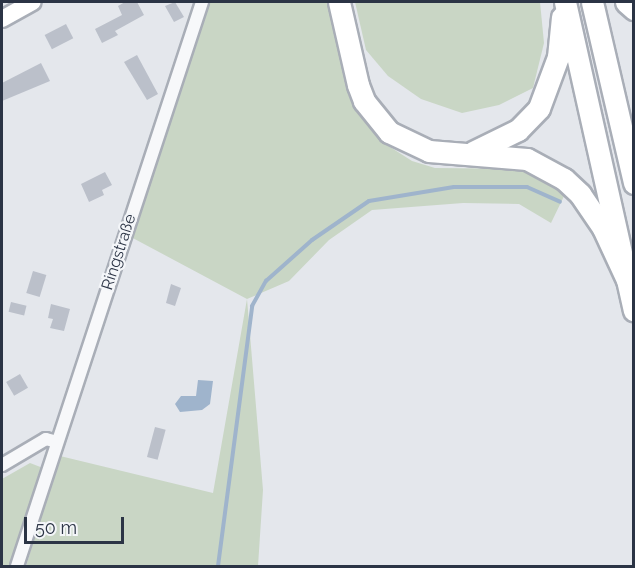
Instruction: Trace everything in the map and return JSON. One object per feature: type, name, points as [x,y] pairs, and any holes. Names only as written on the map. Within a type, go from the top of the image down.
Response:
[{"type":"highway","points":[[339,2],[358,85],[380,122],[415,147],[448,155],[469,153],[527,159],[564,179],[580,194],[603,228],[627,282]]},
{"type":"highway","points":[[469,153],[518,130],[539,108],[558,57],[562,2]]},
{"type":"highway","points":[[562,2],[633,310]]},
{"type":"highway","points":[[592,2],[633,183]]},
{"type":"highway","points":[[626,2],[633,9]]},
{"type":"main road","points":[[2,19],[33,2]]},
{"type":"street","name":"Ringstraße","points":[[17,567],[202,2]]},
{"type":"street","points":[[2,465],[46,439],[57,442]]},
{"type":"green space","points":[[209,2],[328,2],[350,92],[369,126],[387,145],[412,161],[435,168],[531,169],[567,190],[551,223],[519,204],[463,203],[372,210],[329,240],[289,281],[247,299],[129,236]]},
{"type":"green space","points":[[355,2],[540,2],[544,43],[533,88],[499,105],[462,113],[421,99],[388,76],[366,50]]},
{"type":"green space","points":[[247,299],[263,490],[258,566],[26,566],[60,456],[213,493]]},
{"type":"green space","points":[[30,463],[43,468],[10,566],[2,566],[2,479]]},
{"type":"water","points":[[198,380],[213,381],[210,404],[202,410],[180,412],[175,404],[181,396],[196,396]]},
{"type":"building","points":[[125,2],[137,2],[144,15],[115,31],[118,35],[102,43],[95,29],[122,15],[118,6]]},
{"type":"building","points":[[175,2],[184,17],[174,22],[165,6]]},
{"type":"building","points":[[66,24],[73,38],[52,49],[45,35]]},
{"type":"building","points":[[137,55],[158,94],[147,100],[124,62]]},
{"type":"building","points":[[41,63],[50,81],[2,101],[2,83]]},
{"type":"building","points":[[105,172],[112,185],[102,190],[104,195],[89,202],[81,184]]},
{"type":"building","points":[[33,271],[46,275],[40,297],[26,293]]},
{"type":"building","points":[[171,284],[181,288],[175,306],[166,303]]},
{"type":"building","points":[[11,302],[27,306],[24,316],[9,312]]},
{"type":"building","points":[[51,304],[70,309],[64,331],[50,328],[53,319],[48,318]]},
{"type":"building","points":[[20,374],[28,388],[14,396],[6,382]]},
{"type":"building","points":[[155,427],[166,430],[158,460],[147,457]]},
{"type":"waterway","points":[[218,566],[252,306],[266,281],[312,240],[369,201],[454,187],[527,187],[560,202]]}]
